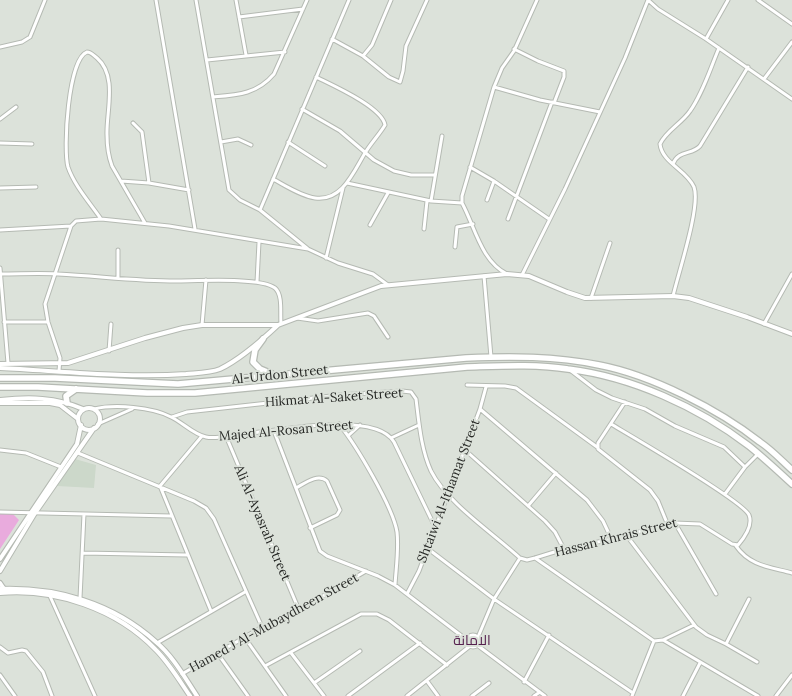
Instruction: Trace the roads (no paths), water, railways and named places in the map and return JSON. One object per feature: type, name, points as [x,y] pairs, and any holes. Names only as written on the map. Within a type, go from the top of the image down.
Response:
[{"type":"highway","points":[[263,339],[254,350],[253,362],[260,369],[273,375]]},
{"type":"highway","name":"Al-Urdon Street","points":[[0,378],[55,378],[178,384],[491,357],[520,356],[559,359],[621,370],[686,398],[722,416],[746,431],[792,470]]},
{"type":"highway","name":"Al-Urdon Street","points":[[0,387],[147,393],[195,393],[467,368],[509,366],[569,369],[615,379],[657,394],[714,423],[758,454],[792,484]]},
{"type":"highway","points":[[68,403],[66,398],[67,394],[77,389]]},
{"type":"street","points":[[0,47],[22,42],[30,37],[45,0]]},
{"type":"street","points":[[156,0],[195,229]]},
{"type":"street","points":[[196,0],[229,190],[240,200],[260,210],[308,249],[347,267],[372,273],[388,285]]},
{"type":"street","points":[[236,0],[246,55]]},
{"type":"street","points":[[214,97],[240,95],[259,89],[274,74],[307,0]]},
{"type":"street","points":[[260,210],[349,0]]},
{"type":"street","points":[[363,56],[372,45],[391,0]]},
{"type":"street","points":[[332,39],[363,56],[389,77],[400,82],[408,39],[423,12],[427,0]]},
{"type":"street","points":[[507,274],[497,269],[486,255],[462,203],[463,189],[494,87],[502,68],[514,49],[536,0]]},
{"type":"street","points":[[522,275],[625,58],[648,0],[658,9],[748,67],[792,99]]},
{"type":"street","points":[[706,39],[728,0]]},
{"type":"street","points":[[758,0],[792,24]]},
{"type":"street","points":[[239,17],[303,9]]},
{"type":"street","points":[[764,79],[792,42]]},
{"type":"street","points":[[673,296],[693,216],[695,200],[693,186],[663,152],[660,144],[664,137],[687,116],[696,102],[719,48]]},
{"type":"street","points":[[508,219],[518,197],[553,102],[564,77],[564,71],[538,61],[514,49]]},
{"type":"street","points":[[101,219],[72,176],[67,161],[67,124],[70,89],[82,55],[86,52],[90,52],[99,60],[108,78],[109,93],[107,148],[112,166],[145,223]]},
{"type":"street","points":[[206,60],[285,52]]},
{"type":"street","points":[[673,164],[680,155],[695,150],[700,146],[748,67]]},
{"type":"street","points":[[273,179],[315,198],[326,197],[342,188],[347,183],[385,125],[384,120],[363,103],[316,77]]},
{"type":"street","points":[[494,87],[514,94],[600,112]]},
{"type":"street","points":[[0,119],[16,107]]},
{"type":"street","points":[[302,109],[340,131],[380,164],[400,174],[434,175]]},
{"type":"street","points":[[133,123],[142,132],[149,183]]},
{"type":"street","points":[[424,229],[442,136]]},
{"type":"street","points":[[221,142],[238,139],[251,144]]},
{"type":"street","points":[[288,142],[325,166]]},
{"type":"street","points":[[0,143],[32,144]]},
{"type":"street","points":[[470,167],[518,197],[549,219]]},
{"type":"street","points":[[121,181],[149,183],[189,190]]},
{"type":"street","points":[[487,200],[494,182]]},
{"type":"street","points":[[347,183],[429,201],[462,203]]},
{"type":"street","points":[[0,188],[36,187]]},
{"type":"street","points":[[326,258],[342,188]]},
{"type":"street","points":[[370,225],[388,193]]},
{"type":"street","points":[[59,371],[60,358],[48,322],[45,304],[73,222],[81,219],[101,219],[145,223],[195,229],[259,242],[308,249]]},
{"type":"street","points":[[455,247],[457,227],[473,224]]},
{"type":"street","points":[[0,230],[71,226]]},
{"type":"street","points":[[257,282],[259,242]]},
{"type":"street","points":[[591,298],[610,243]]},
{"type":"street","points":[[118,250],[118,278]]},
{"type":"street","points":[[0,268],[8,363]]},
{"type":"street","points":[[0,274],[56,274],[176,281],[206,280],[257,282],[272,286],[277,290],[280,297],[280,324],[263,339],[234,360],[218,369],[207,372],[166,375],[0,368]]},
{"type":"street","points":[[0,364],[59,364],[76,362],[164,332],[202,325],[280,324],[361,292],[388,285],[507,274],[522,275],[578,296],[591,298],[673,296],[695,299],[792,334]]},
{"type":"street","points":[[764,324],[792,274]]},
{"type":"street","points":[[484,276],[491,357]]},
{"type":"street","points":[[202,325],[206,280]]},
{"type":"street","points":[[298,318],[318,321],[368,313],[374,316],[388,337]]},
{"type":"street","points":[[4,322],[48,322]]},
{"type":"street","points":[[109,351],[111,324]]},
{"type":"street","points":[[569,369],[596,390],[645,409],[675,426],[724,447],[745,467]]},
{"type":"street","points":[[466,385],[512,386],[521,391],[597,447],[599,452],[650,490],[658,500],[667,523]]},
{"type":"street","name":"Shtaiwi Al-Ithamat Street","points":[[408,594],[415,580],[465,450],[480,409],[486,386]]},
{"type":"street","name":"Hikmat Al-Saket Street","points":[[172,417],[187,412],[301,398],[402,391],[411,392],[415,396],[419,425],[426,457],[431,470],[447,495],[520,558]]},
{"type":"street","points":[[0,400],[36,398],[68,403],[84,409],[94,409],[98,414],[98,424]]},
{"type":"street","points":[[597,447],[625,402]]},
{"type":"street","points":[[0,403],[50,403],[66,409],[78,419],[80,425],[77,444],[29,513],[0,559]]},
{"type":"street","points":[[0,571],[35,513],[94,428],[98,424],[134,408]]},
{"type":"street","name":"Majed Al-Rosan Street","points":[[94,409],[134,408],[156,412],[172,417],[202,436],[226,436],[339,424],[360,425],[381,430],[391,438]]},
{"type":"street","points":[[78,419],[84,409]]},
{"type":"street","points":[[480,409],[577,491],[596,510],[612,538]]},
{"type":"street","points":[[339,424],[349,436],[376,485],[396,526],[397,544],[395,585]]},
{"type":"street","points":[[611,424],[725,494],[744,508],[750,518],[749,528],[736,546],[747,559],[754,563],[792,573]]},
{"type":"street","points":[[80,425],[87,429],[94,428]]},
{"type":"street","points":[[349,436],[360,425]]},
{"type":"street","points":[[419,425],[391,438],[435,527]]},
{"type":"street","name":"Hamed J Al-Mubaydheen Street","points":[[274,431],[310,528],[318,547],[323,554],[395,585],[467,640]]},
{"type":"street","points":[[160,486],[202,436]]},
{"type":"street","name":"Ali Al-Ayasrah Street","points":[[226,436],[299,610]]},
{"type":"street","points":[[0,450],[26,452],[61,467]]},
{"type":"street","points":[[465,450],[555,532],[564,549]]},
{"type":"street","points":[[78,453],[194,501],[210,514],[262,627]]},
{"type":"street","points":[[725,494],[745,467],[758,454]]},
{"type":"street","points":[[528,506],[556,473]]},
{"type":"street","points":[[296,488],[317,478],[324,478],[327,481],[340,508],[338,515],[310,528]]},
{"type":"street","points":[[160,486],[211,611]]},
{"type":"street","points":[[0,512],[171,516]]},
{"type":"street","points":[[80,598],[84,514]]},
{"type":"street","points":[[676,522],[716,594]]},
{"type":"street","name":"Hassan Khrais Street","points":[[520,558],[527,560],[564,549],[627,536],[667,523],[676,522],[700,524],[736,546]]},
{"type":"street","points":[[627,536],[694,625],[707,635],[757,662]]},
{"type":"street","points":[[427,548],[494,599],[549,635],[632,694],[654,641]]},
{"type":"street","points":[[83,553],[187,555]]},
{"type":"street","points":[[477,646],[482,625],[494,599],[520,558]]},
{"type":"street","points":[[535,558],[654,641],[663,640],[694,625]]},
{"type":"street","name":"Hamed J Al-Mubaydheen Street","points":[[182,674],[262,627],[299,610],[366,572]]},
{"type":"street","points":[[0,583],[2,589],[80,598],[116,614],[157,643],[182,674],[197,696]]},
{"type":"street","points":[[0,593],[24,592],[49,594],[83,603],[128,627],[156,650],[190,696]]},
{"type":"street","points":[[157,643],[245,592]]},
{"type":"street","points":[[49,594],[96,696]]},
{"type":"street","points":[[726,644],[749,598]]},
{"type":"street","points":[[265,666],[353,618],[366,614],[383,616],[447,665]]},
{"type":"street","points":[[470,646],[467,640],[470,636],[474,635],[482,625]]},
{"type":"street","points":[[474,635],[478,637]]},
{"type":"street","points":[[524,682],[549,635]]},
{"type":"street","points":[[245,638],[286,696]]},
{"type":"street","points":[[663,640],[758,696]]},
{"type":"street","points":[[348,696],[420,643]]},
{"type":"street","points":[[406,696],[470,646],[477,646],[545,696]]},
{"type":"street","points":[[0,647],[8,653],[26,650],[43,672],[52,696]]},
{"type":"street","points":[[314,683],[360,651]]},
{"type":"street","points":[[291,653],[324,696]]},
{"type":"street","points":[[218,654],[248,696]]},
{"type":"street","points":[[683,696],[700,663]]},
{"type":"street","points":[[0,675],[15,696]]},
{"type":"street","points":[[776,696],[792,675]]},
{"type":"street","points":[[427,681],[438,696]]},
{"type":"street","points":[[472,696],[489,683]]},
{"type":"street","points":[[534,696],[540,692]]},
{"type":"district","name":"الامانة","points":[[472,641]]}]
